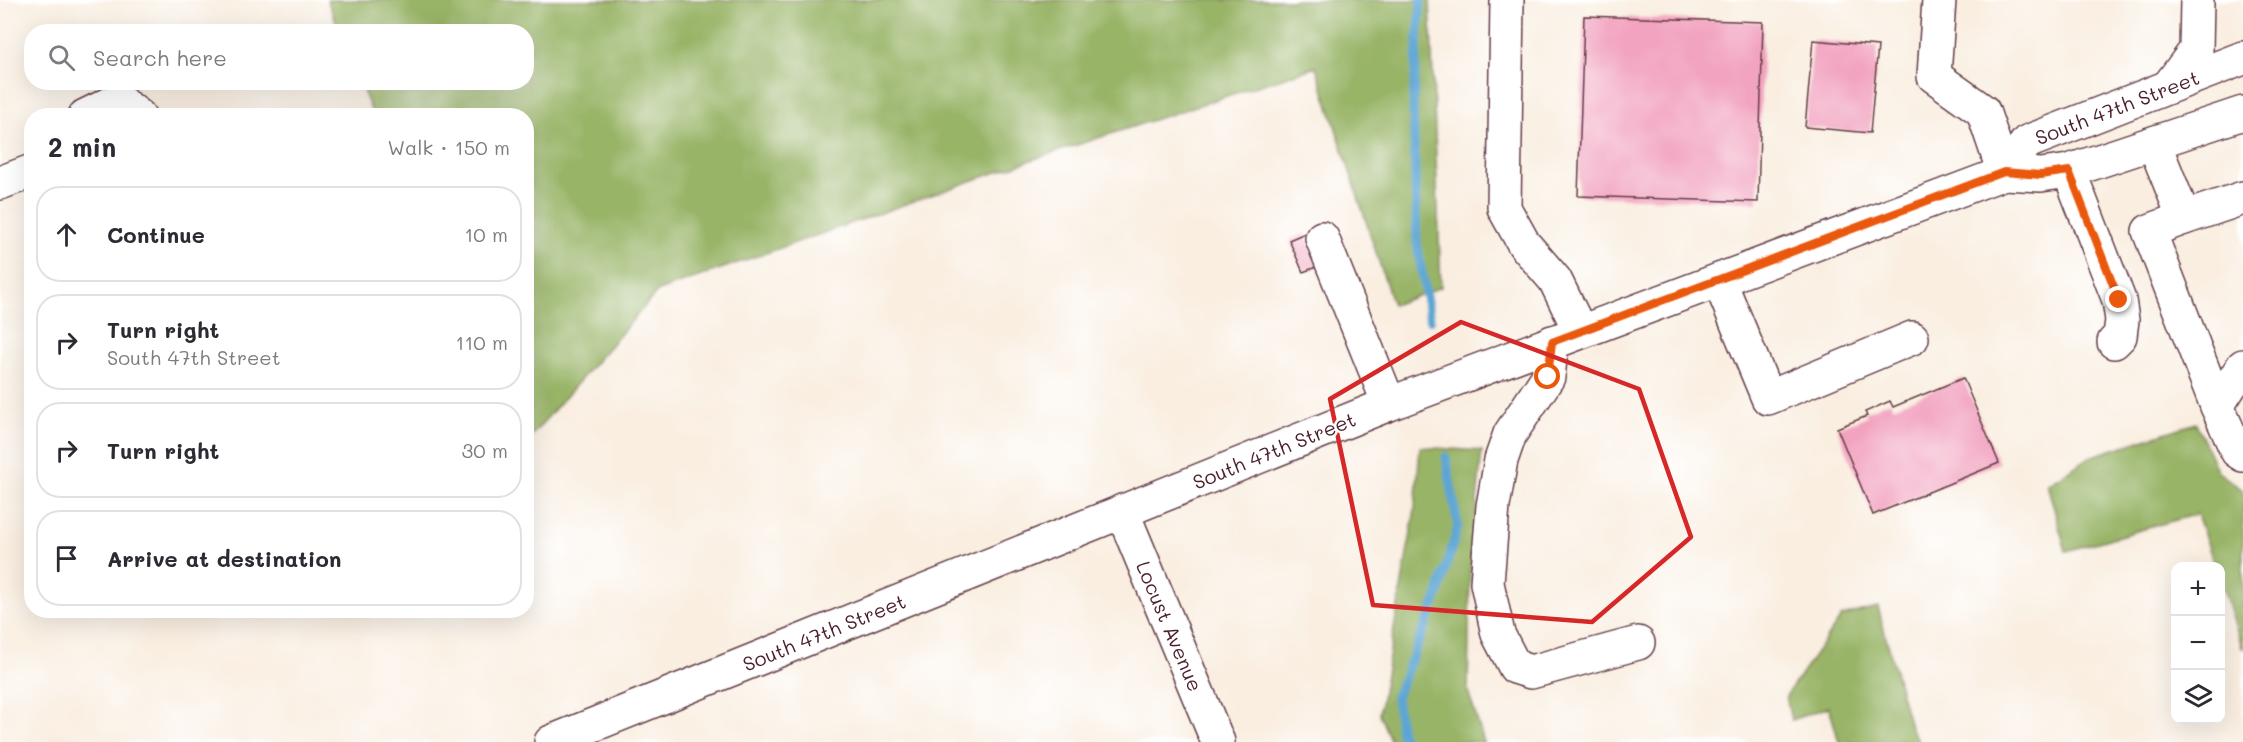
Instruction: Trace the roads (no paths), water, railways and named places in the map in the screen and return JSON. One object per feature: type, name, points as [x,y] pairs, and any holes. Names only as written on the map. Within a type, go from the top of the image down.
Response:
[{"type":"main road","points":[[1507,0],[1504,208],[1524,244],[1555,279],[1566,337],[1548,377],[1510,434],[1501,460],[1493,506],[1487,583],[1498,634],[1515,667],[1531,672],[1638,643]]},
{"type":"main road","points":[[1939,0],[1934,76],[1983,111],[2004,172]]},
{"type":"main road","points":[[2167,89],[2196,50],[2197,0]]},
{"type":"main road","name":"South 47th Street","points":[[2004,172],[2027,142],[2054,129],[2167,89],[2243,58]]},
{"type":"main road","points":[[102,108],[118,100],[128,108]]},
{"type":"main road","name":"South 47th Street","points":[[551,742],[1389,404],[2004,172],[2041,175],[2069,171],[2243,114]]},
{"type":"main road","points":[[2154,143],[2184,218]]},
{"type":"main road","points":[[2069,171],[2119,300],[2122,320],[2120,336],[2114,342]]},
{"type":"main road","points":[[0,183],[24,174]]},
{"type":"main road","points":[[2243,198],[2149,231],[2217,406],[2237,451],[2243,455]]},
{"type":"main road","points":[[1322,238],[1389,404]]},
{"type":"main road","points":[[1719,280],[1768,398],[1912,338]]},
{"type":"main road","points":[[2217,406],[2243,366]]},
{"type":"main road","name":"Locust Avenue","points":[[1122,511],[1218,742]]},
{"type":"waterway","points":[[1421,0],[1413,101],[1417,244],[1430,320]]},
{"type":"waterway","points":[[1406,742],[1401,734],[1396,697],[1438,595],[1458,526],[1446,457]]}]
